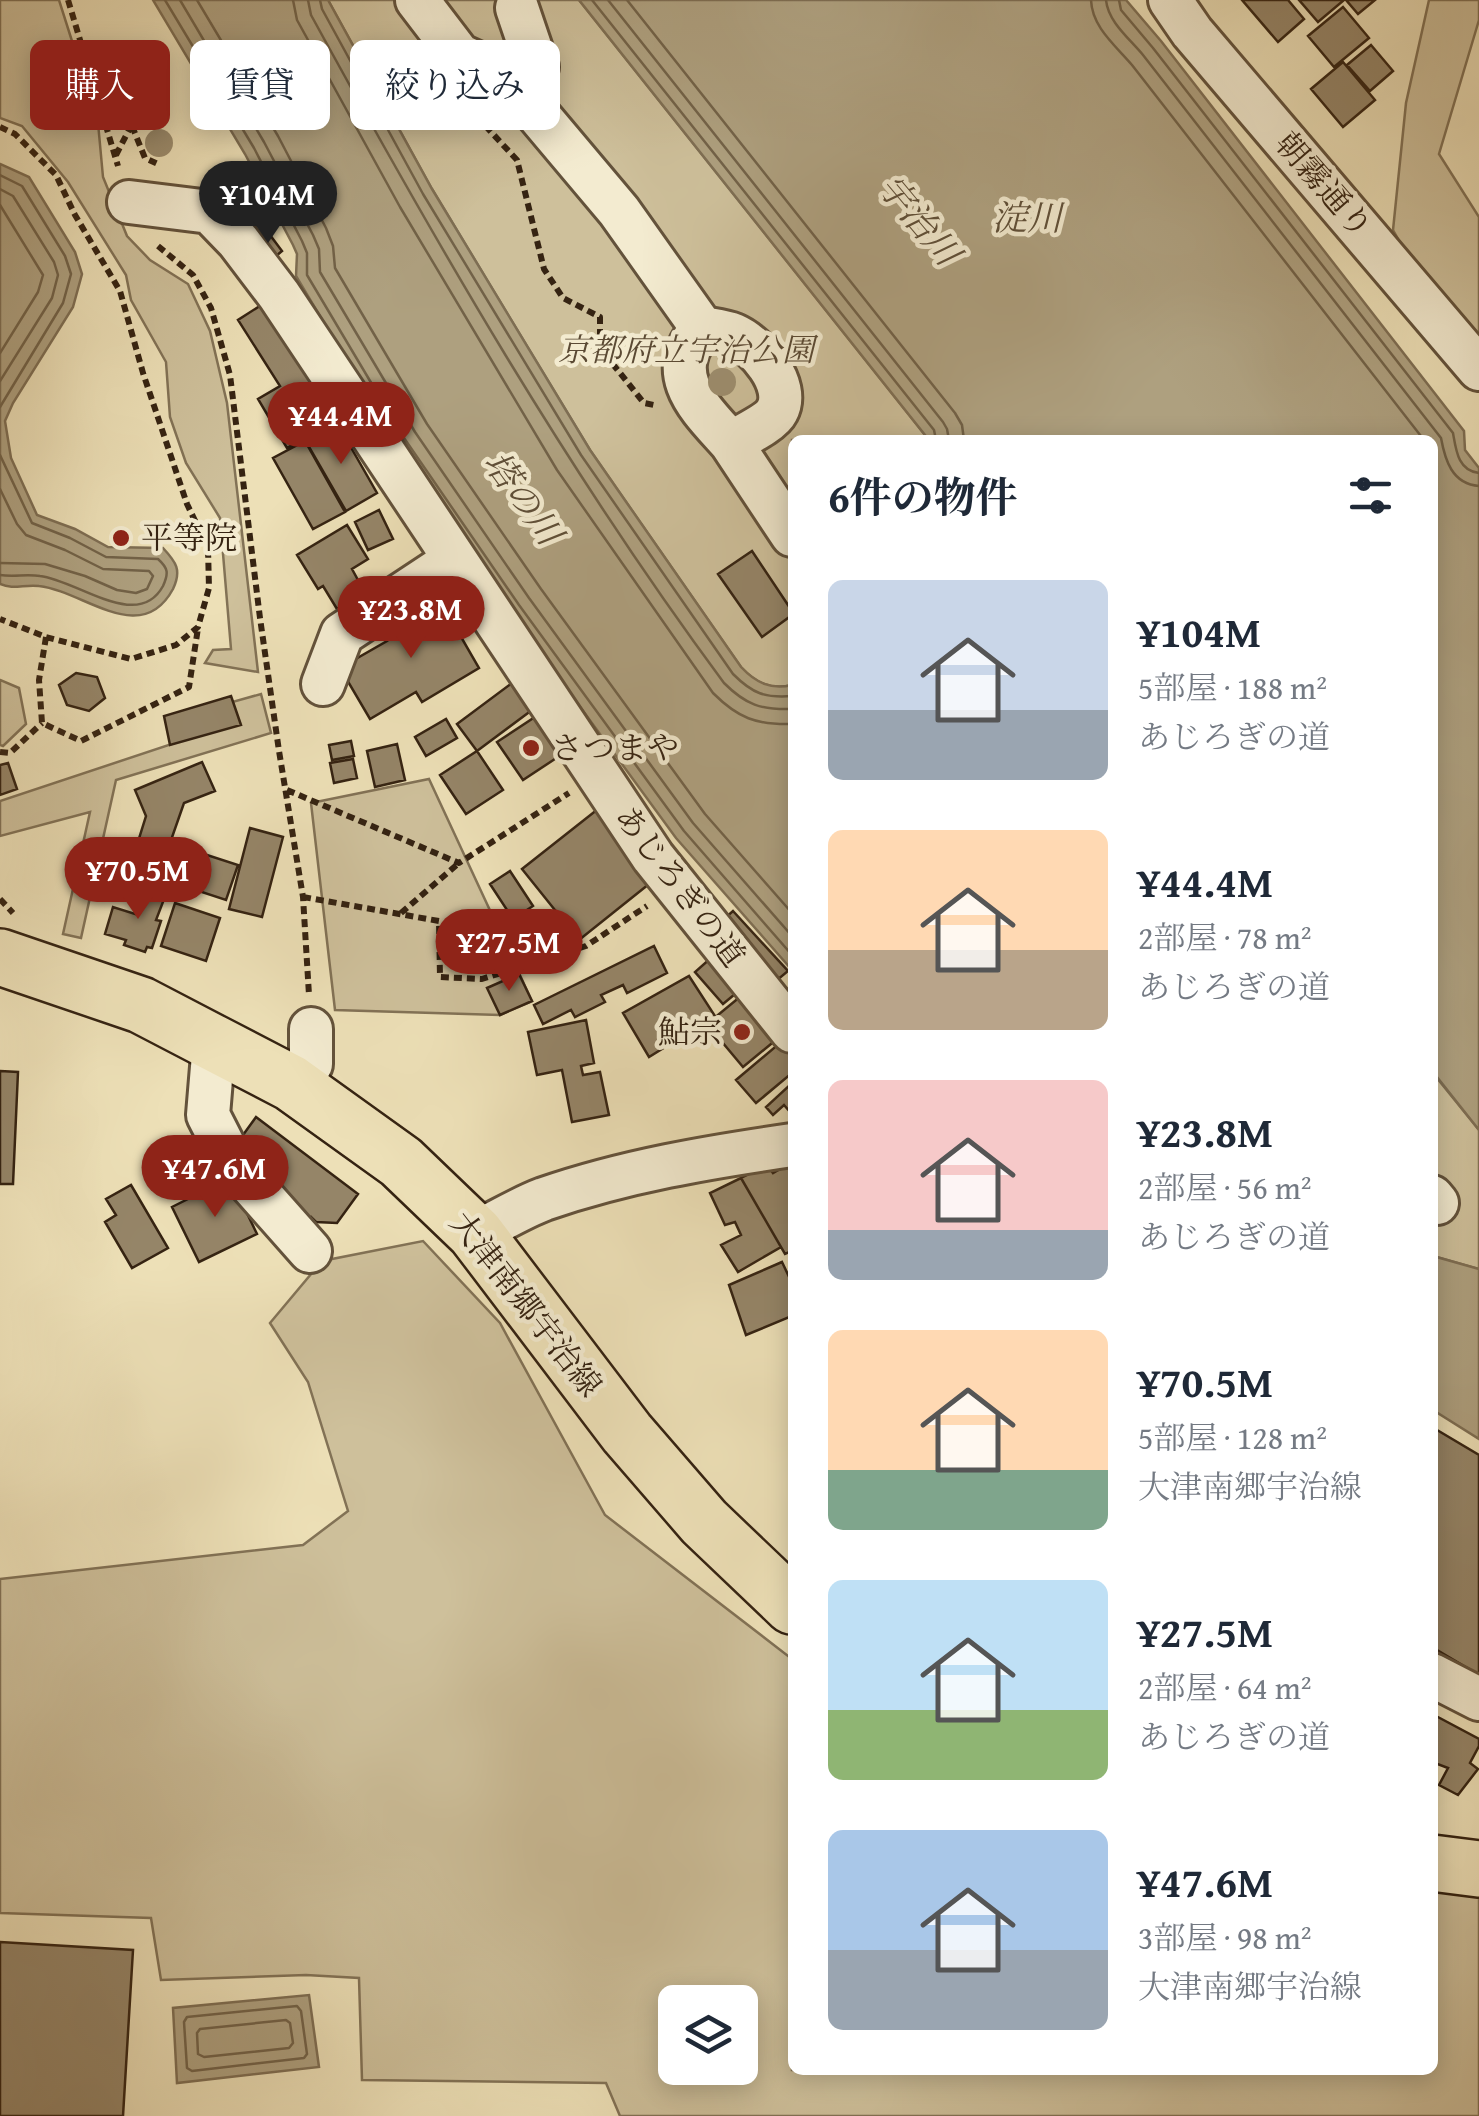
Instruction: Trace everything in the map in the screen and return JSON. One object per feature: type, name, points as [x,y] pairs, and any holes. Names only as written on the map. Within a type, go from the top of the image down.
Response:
[{"type":"main road","name":"大津南郷宇治線","points":[[0,957],[141,1006],[214,1043],[291,1083],[401,1162],[475,1234],[640,1448],[704,1522],[788,1602]]},
{"type":"main road","points":[[1438,1863],[1479,1870]]},
{"type":"street","points":[[417,0],[448,40]]},
{"type":"street","name":"朝霧通り","points":[[1170,0],[1192,32],[1479,369]]},
{"type":"street","points":[[518,8],[528,40]]},
{"type":"street","points":[[551,130],[619,212],[702,328],[734,334],[753,348],[776,376],[780,394],[777,412],[731,443]]},
{"type":"street","name":"あじろぎの道","points":[[129,202],[210,212],[238,241],[279,296],[653,857],[788,1027]]},
{"type":"street","points":[[702,328],[690,341],[686,358],[686,384],[692,400],[731,443],[788,529]]},
{"type":"street","points":[[322,684],[342,634],[454,560]]},
{"type":"street","points":[[291,1083],[311,1064],[311,1029]]},
{"type":"street","points":[[214,1043],[208,1115],[233,1164],[310,1251]]},
{"type":"street","points":[[475,1234],[541,1200],[602,1182],[688,1160],[788,1146]]},
{"type":"street","points":[[1438,1678],[1479,1699]]},
{"type":"path","points":[[68,0],[80,40]]},
{"type":"path","points":[[0,127],[15,134],[56,175],[120,291],[187,504],[208,548],[209,588],[198,627],[189,688],[81,741],[42,723]]},
{"type":"path","points":[[107,130],[139,231],[193,275],[211,308],[230,375],[260,618],[303,897],[311,1029]]},
{"type":"path","points":[[115,156],[130,130]]},
{"type":"path","points":[[134,130],[145,158],[161,165]]},
{"type":"path","points":[[489,130],[517,160],[544,269],[563,298],[600,318],[600,348],[644,402],[670,408],[692,400]]},
{"type":"path","points":[[0,619],[46,637],[131,659],[176,644],[198,627]]},
{"type":"path","points":[[42,723],[39,680],[46,637]]},
{"type":"path","points":[[0,752],[10,753],[42,723]]},
{"type":"path","points":[[401,913],[459,863],[598,774]]},
{"type":"path","points":[[286,789],[459,863]]},
{"type":"path","points":[[303,897],[439,921],[440,977],[482,978],[586,946],[676,886]]},
{"type":"green space","points":[[0,0],[59,0],[72,40],[30,40],[30,130],[99,130],[103,177],[127,236],[150,260],[188,284],[210,331],[227,403],[258,672],[205,663],[213,650],[231,649],[220,518],[186,463],[170,417],[166,362],[131,300],[126,275],[68,182],[22,126],[0,118]]},
{"type":"green space","name":"京都府立宇治公園","points":[[328,0],[579,0],[925,435],[788,435],[788,686],[777,687],[764,684],[741,667],[590,450],[400,130],[560,130],[560,40],[350,40]]},
{"type":"green space","points":[[1429,0],[1479,0],[1479,20],[1439,154],[1479,217],[1479,344],[1415,269],[1393,230],[1406,103]]},
{"type":"green space","points":[[0,680],[19,688],[26,724],[3,746],[0,745]]},
{"type":"green space","points":[[261,694],[271,733],[116,780],[81,938],[63,934],[90,812],[0,836],[0,801],[193,737],[225,704]]},
{"type":"green space","points":[[429,779],[532,1001],[500,1015],[335,1010],[311,803]]},
{"type":"green space","points":[[1438,1079],[1479,1130],[1479,1269],[1438,1257]]},
{"type":"green space","points":[[423,1241],[500,1323],[605,1515],[788,1656],[788,2075],[1438,2075],[1438,1890],[1479,1894],[1479,2116],[620,2116],[606,2083],[362,2080],[359,1978],[306,1975],[161,1980],[151,1918],[0,1913],[0,1579],[303,1545],[348,1511],[308,1382],[270,1323],[322,1261]]},
{"type":"water","name":"塔の川","points":[[153,0],[328,0],[350,40],[350,130],[400,130],[590,450],[741,667],[764,684],[788,686],[788,965],[676,838],[510,611],[396,444],[296,276],[297,254],[231,130],[330,130],[330,40],[190,40],[190,62]]},
{"type":"water","name":"淀川","points":[[579,0],[1126,0],[1161,41],[1464,431],[1465,450],[1479,468],[1479,1130],[1438,1078],[1438,435],[925,435]]},
{"type":"water","points":[[0,164],[29,177],[75,252],[82,274],[73,307],[5,421],[11,458],[37,515],[108,547],[163,548],[168,553],[176,567],[176,582],[160,606],[145,614],[111,612],[39,586],[0,584]]},
{"type":"water","points":[[1438,1257],[1479,1269],[1479,1439],[1438,1413]]},
{"type":"water","points":[[309,1995],[319,2067],[177,2083],[173,2008]]},
{"type":"building","points":[[1242,0],[1288,0],[1304,19],[1278,42]]},
{"type":"building","points":[[1299,0],[1344,0],[1318,22]]},
{"type":"building","points":[[1346,0],[1375,0],[1358,14]]},
{"type":"building","points":[[1343,7],[1369,38],[1334,67],[1308,36]]},
{"type":"building","points":[[1371,45],[1393,71],[1370,91],[1347,65]]},
{"type":"building","points":[[1343,62],[1375,100],[1343,127],[1311,89]]},
{"type":"building","points":[[239,196],[261,218],[244,235],[222,212]]},
{"type":"building","points":[[267,231],[282,251],[269,262],[253,241]]},
{"type":"building","points":[[269,300],[337,419],[287,448],[258,399],[280,386],[238,320]]},
{"type":"building","points":[[337,423],[377,493],[346,511],[305,440]]},
{"type":"building","points":[[305,441],[345,512],[313,529],[273,458]]},
{"type":"building","points":[[379,510],[393,539],[368,550],[355,522]]},
{"type":"building","points":[[347,525],[368,559],[352,569],[365,593],[337,609],[323,586],[318,589],[297,555]]},
{"type":"building","points":[[752,551],[788,605],[788,618],[762,637],[718,574]]},
{"type":"building","points":[[438,597],[479,668],[422,702],[416,692],[370,719],[340,668],[387,641],[381,630]]},
{"type":"building","points":[[76,673],[97,677],[105,698],[89,711],[67,705],[59,685]]},
{"type":"building","points":[[512,683],[532,710],[477,751],[457,724]]},
{"type":"building","points":[[231,696],[241,725],[170,745],[164,716]]},
{"type":"building","name":"さつまや","points":[[538,715],[564,753],[523,780],[497,742]]},
{"type":"building","points":[[446,719],[457,738],[426,756],[415,737]]},
{"type":"building","points":[[351,741],[354,756],[332,760],[329,745]]},
{"type":"building","points":[[397,744],[405,780],[375,787],[367,751]]},
{"type":"building","points":[[477,751],[503,790],[466,814],[440,775]]},
{"type":"building","points":[[353,759],[357,778],[334,783],[330,763]]},
{"type":"building","points":[[202,762],[215,791],[184,803],[155,886],[127,877],[146,816],[135,790]]},
{"type":"building","points":[[8,763],[17,789],[0,795],[0,765]]},
{"type":"building","points":[[598,809],[654,880],[579,940],[522,869]]},
{"type":"building","points":[[250,828],[283,837],[262,917],[229,909]]},
{"type":"building","points":[[170,843],[238,865],[226,900],[159,878]]},
{"type":"building","points":[[510,871],[533,906],[513,919],[490,884]]},
{"type":"building","points":[[144,887],[166,894],[156,920],[161,921],[152,948],[147,947],[145,952],[124,945],[126,940],[105,934],[113,907],[135,914]]},
{"type":"building","points":[[175,903],[220,918],[206,961],[161,946]]},
{"type":"building","points":[[733,911],[788,971],[770,986],[715,927]]},
{"type":"building","points":[[654,946],[667,973],[627,993],[623,985],[601,995],[605,1002],[575,1017],[571,1010],[543,1024],[534,1005]]},
{"type":"building","points":[[712,957],[741,989],[723,1004],[695,972]]},
{"type":"building","points":[[519,974],[532,1001],[500,1015],[487,988]]},
{"type":"building","points":[[689,976],[715,1016],[649,1057],[623,1013]]},
{"type":"building","name":"鮎宗","points":[[741,996],[777,1039],[743,1067],[707,1024]]},
{"type":"building","points":[[586,1020],[594,1063],[581,1066],[583,1075],[600,1072],[609,1115],[572,1122],[562,1070],[537,1075],[528,1032]]},
{"type":"building","points":[[787,1037],[788,1076],[756,1103],[736,1080]]},
{"type":"building","points":[[0,1071],[18,1072],[13,1184],[0,1184]]},
{"type":"building","points":[[788,1087],[788,1110],[784,1105],[773,1115],[766,1107]]},
{"type":"building","points":[[256,1117],[358,1194],[337,1223],[316,1222],[311,1217],[302,1225],[258,1161],[262,1151],[243,1135]]},
{"type":"building","points":[[788,1164],[785,1254],[741,1178],[767,1165],[773,1173]]},
{"type":"building","points":[[230,1178],[257,1234],[199,1262],[172,1207]]},
{"type":"building","points":[[741,1178],[781,1247],[738,1272],[721,1245],[741,1235],[735,1222],[725,1225],[710,1193]]},
{"type":"building","points":[[131,1185],[168,1248],[132,1268],[105,1222],[116,1215],[106,1199]]},
{"type":"building","points":[[782,1262],[788,1275],[788,1318],[746,1335],[729,1285]]},
{"type":"building","points":[[1438,1431],[1479,1455],[1479,1675],[1438,1651]]},
{"type":"building","points":[[1438,1717],[1479,1739],[1470,1763],[1478,1769],[1458,1795],[1439,1785],[1448,1768],[1438,1764]]},
{"type":"building","points":[[0,1942],[133,1950],[123,2116],[0,2116]]},
{"type":"place","name":"平等院","points":[[121,538]]},
{"type":"place","name":"さつまや","points":[[531,748]]},
{"type":"place","name":"鮎宗","points":[[742,1032]]},
{"type":"water label","name":"宇治川","points":[[919,220]]}]
